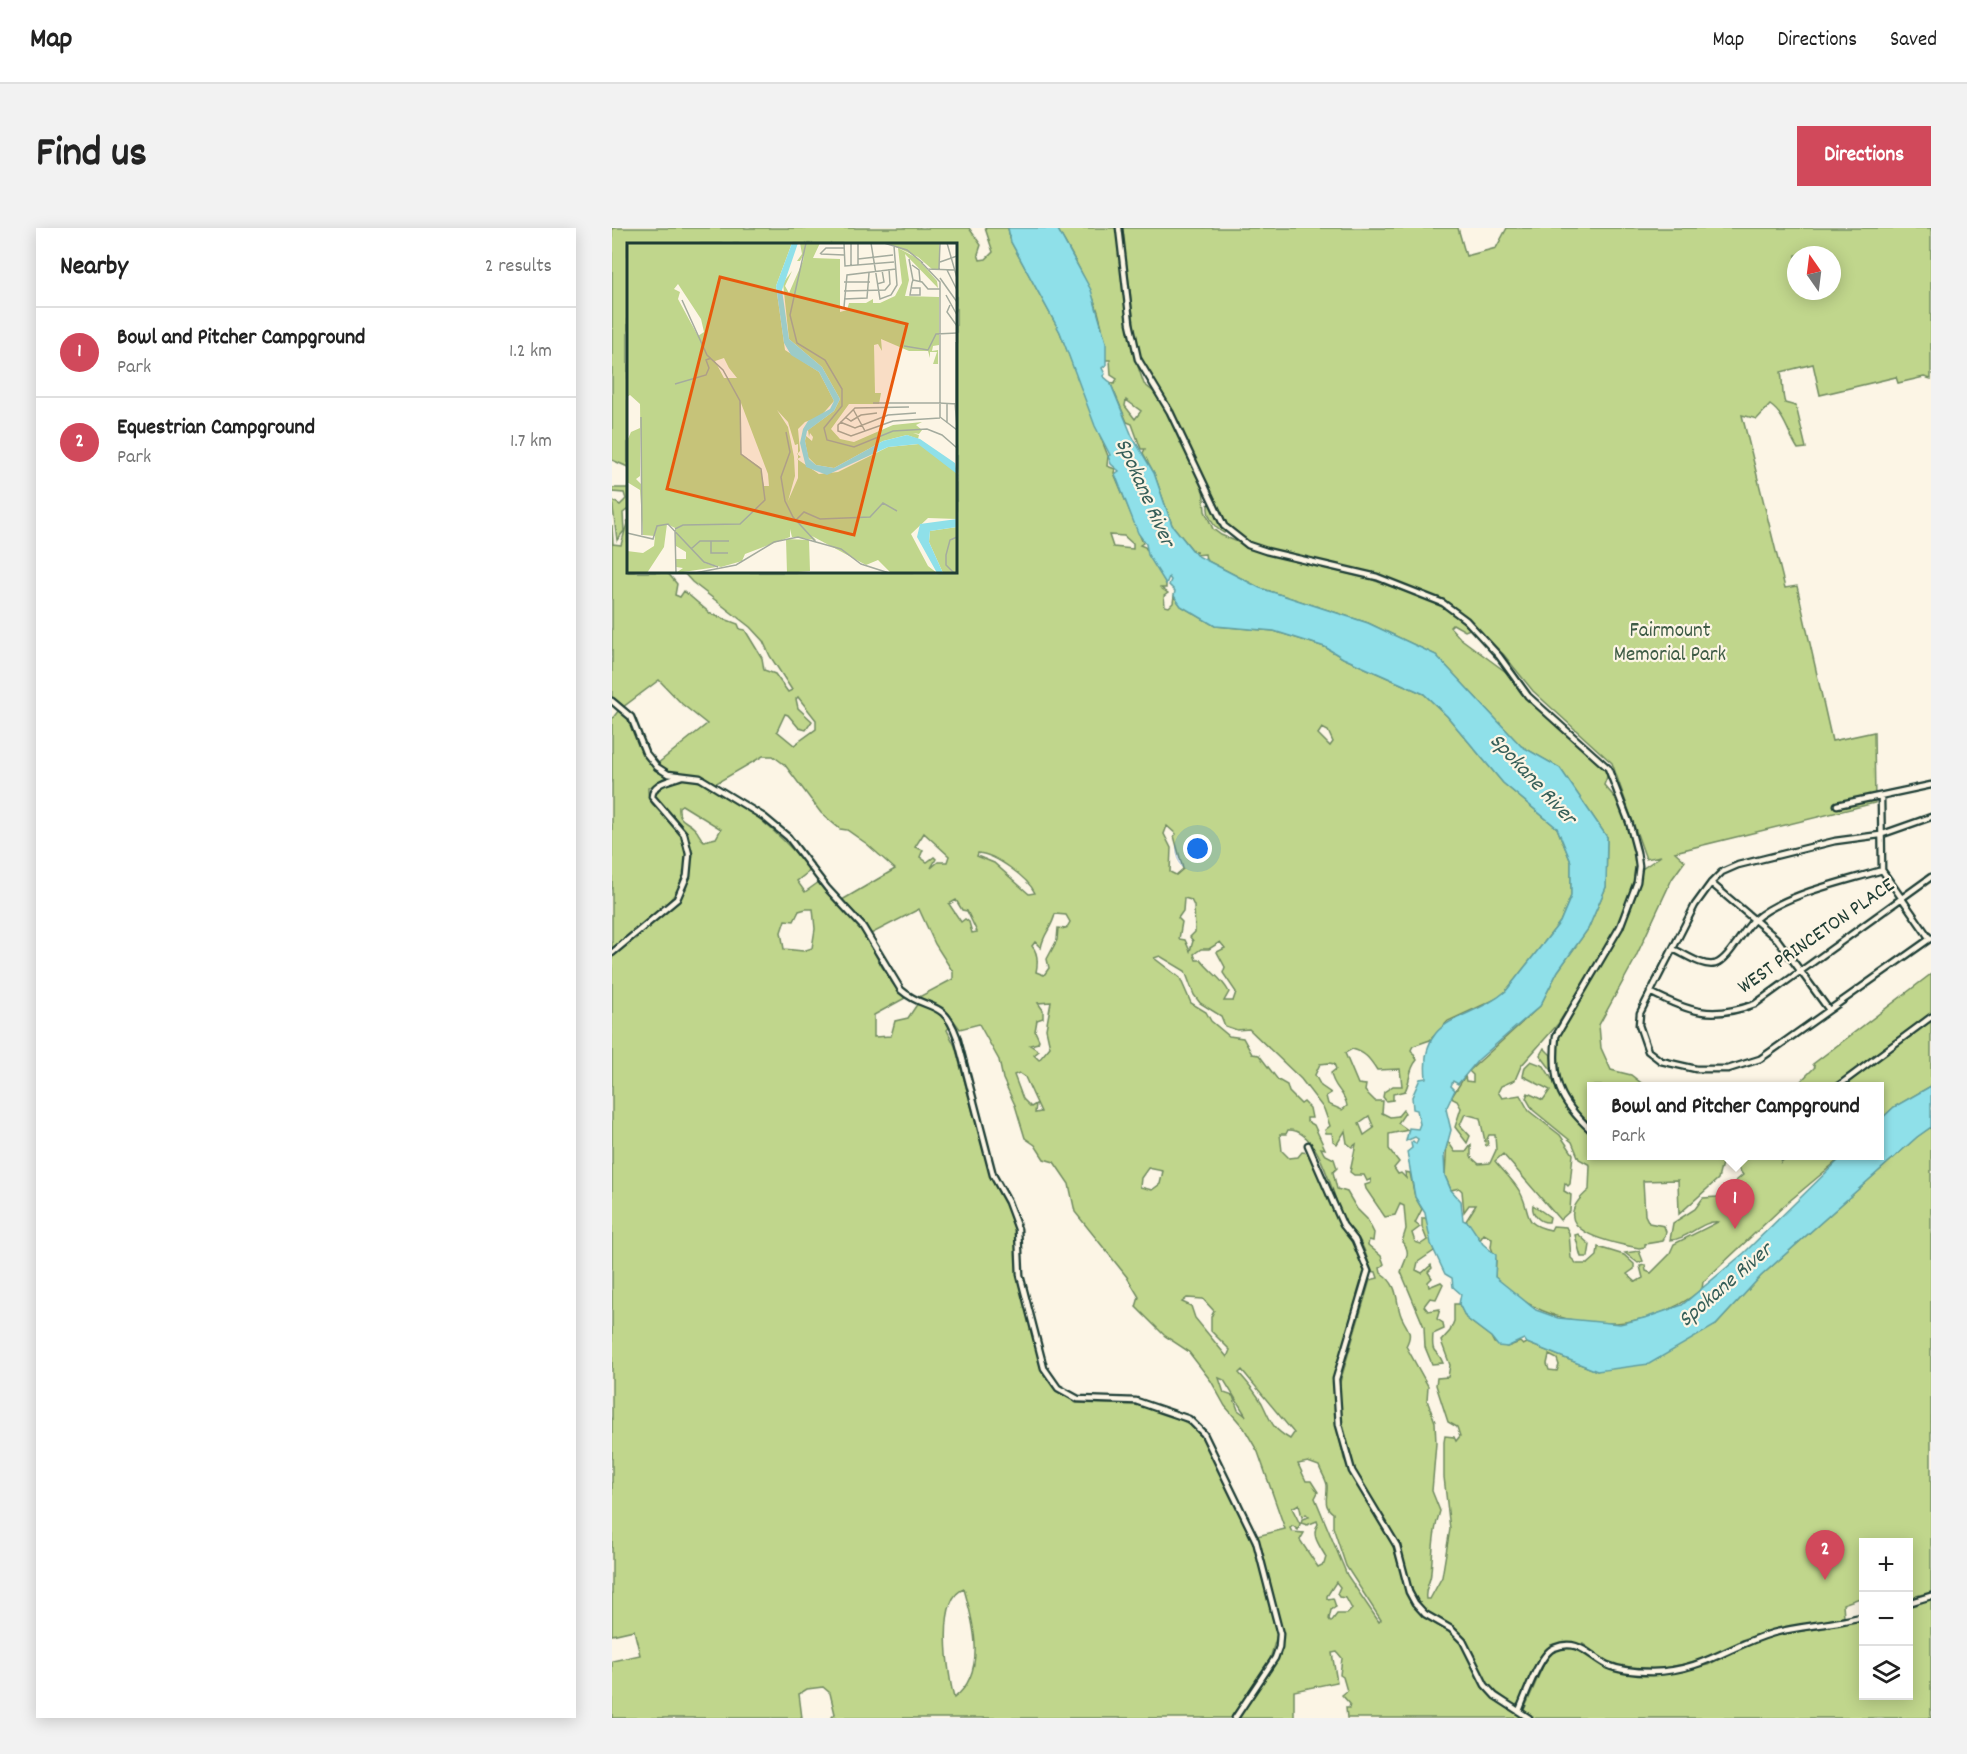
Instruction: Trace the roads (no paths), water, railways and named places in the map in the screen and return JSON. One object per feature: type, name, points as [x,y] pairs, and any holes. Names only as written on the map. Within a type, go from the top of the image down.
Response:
[{"type":"street","points":[[1119,228],[1130,323],[1138,359],[1170,412],[1224,526],[1234,536],[1257,548],[1377,577],[1443,603],[1466,620],[1499,656],[1528,696],[1595,753],[1608,768],[1634,842],[1639,866],[1637,882],[1620,927],[1560,1029],[1554,1056],[1555,1077],[1563,1099],[1576,1117],[1587,1127]]},
{"type":"street","points":[[612,701],[631,717],[645,752],[657,767],[668,774],[700,778],[764,817],[788,837],[827,888],[863,927],[901,990],[907,996],[941,1009],[953,1025],[993,1175],[1018,1229],[1020,1275],[1044,1368],[1058,1388],[1078,1399],[1136,1401],[1189,1419],[1204,1434],[1256,1541],[1280,1634],[1275,1658],[1235,1718]]},
{"type":"street","points":[[612,953],[664,912],[684,888],[687,876],[688,845],[675,822],[652,797],[652,790],[657,784],[683,776]]},
{"type":"street","points":[[1838,805],[1931,786]]},
{"type":"street","points":[[1881,797],[1880,835],[1882,870],[1930,938],[1760,1059],[1728,1069],[1696,1069],[1661,1061],[1648,1051],[1639,1025],[1640,1013],[1695,905],[1722,872],[1738,865],[1835,841],[1880,835],[1931,817]]},
{"type":"street","points":[[1673,948],[1703,963],[1717,963],[1728,955],[1733,945],[1755,919],[1784,903],[1882,870]]},
{"type":"street","name":"WEST PRINCETON PLACE","points":[[1650,992],[1689,1010],[1711,1013],[1734,1012],[1755,1004],[1931,877]]},
{"type":"street","points":[[1711,883],[1777,939],[1829,1010]]},
{"type":"street","points":[[1843,1082],[1931,1017]]},
{"type":"street","points":[[1308,1145],[1343,1225],[1355,1240],[1368,1271],[1336,1379],[1339,1425],[1348,1461],[1397,1546],[1409,1592],[1415,1603],[1425,1614],[1451,1629],[1463,1641],[1485,1685],[1529,1718]]},
{"type":"street","points":[[1913,1601],[1931,1596]]},
{"type":"street","points":[[1519,1711],[1543,1658],[1550,1649],[1560,1646],[1580,1646],[1606,1664],[1626,1671],[1679,1670],[1707,1662],[1746,1641],[1777,1632],[1829,1625],[1859,1617]]},
{"type":"water","name":"Spokane River","points":[[1008,228],[1057,228],[1091,290],[1106,342],[1106,365],[1102,368],[1105,374],[1103,376],[1110,382],[1132,436],[1154,473],[1172,525],[1196,555],[1260,588],[1368,623],[1436,655],[1521,746],[1560,768],[1607,837],[1606,887],[1588,929],[1558,971],[1540,1006],[1478,1060],[1458,1084],[1453,1081],[1451,1086],[1455,1090],[1446,1109],[1451,1130],[1444,1156],[1445,1176],[1451,1190],[1461,1201],[1463,1220],[1469,1223],[1483,1244],[1496,1255],[1495,1277],[1536,1310],[1558,1318],[1620,1324],[1682,1305],[1744,1253],[1839,1160],[1884,1160],[1884,1116],[1894,1107],[1931,1086],[1931,1127],[1761,1276],[1716,1325],[1649,1364],[1597,1371],[1527,1343],[1524,1339],[1507,1347],[1498,1346],[1491,1337],[1466,1318],[1459,1304],[1461,1294],[1453,1287],[1452,1278],[1445,1274],[1431,1244],[1425,1213],[1415,1197],[1407,1152],[1412,1148],[1411,1143],[1413,1141],[1416,1144],[1418,1139],[1415,1137],[1406,1141],[1409,1128],[1418,1129],[1420,1124],[1417,1110],[1413,1109],[1412,1097],[1420,1079],[1426,1078],[1426,1057],[1430,1041],[1438,1030],[1506,991],[1560,922],[1571,896],[1571,862],[1557,828],[1503,783],[1447,716],[1424,694],[1343,658],[1325,647],[1274,631],[1215,626],[1181,606],[1174,596],[1175,591],[1169,585],[1171,580],[1169,577],[1166,584],[1148,555],[1146,544],[1138,533],[1115,474],[1119,471],[1111,464],[1108,456],[1110,455],[1095,426],[1060,332],[1011,242]]},
{"type":"place","name":"Bowl and Pitcher Campground","points":[[1735,1229]]},
{"type":"place","name":"Equestrian Campground","points":[[1825,1580]]},
{"type":"park label","name":"Fairmount Memorial Park","points":[[1670,644]]}]
